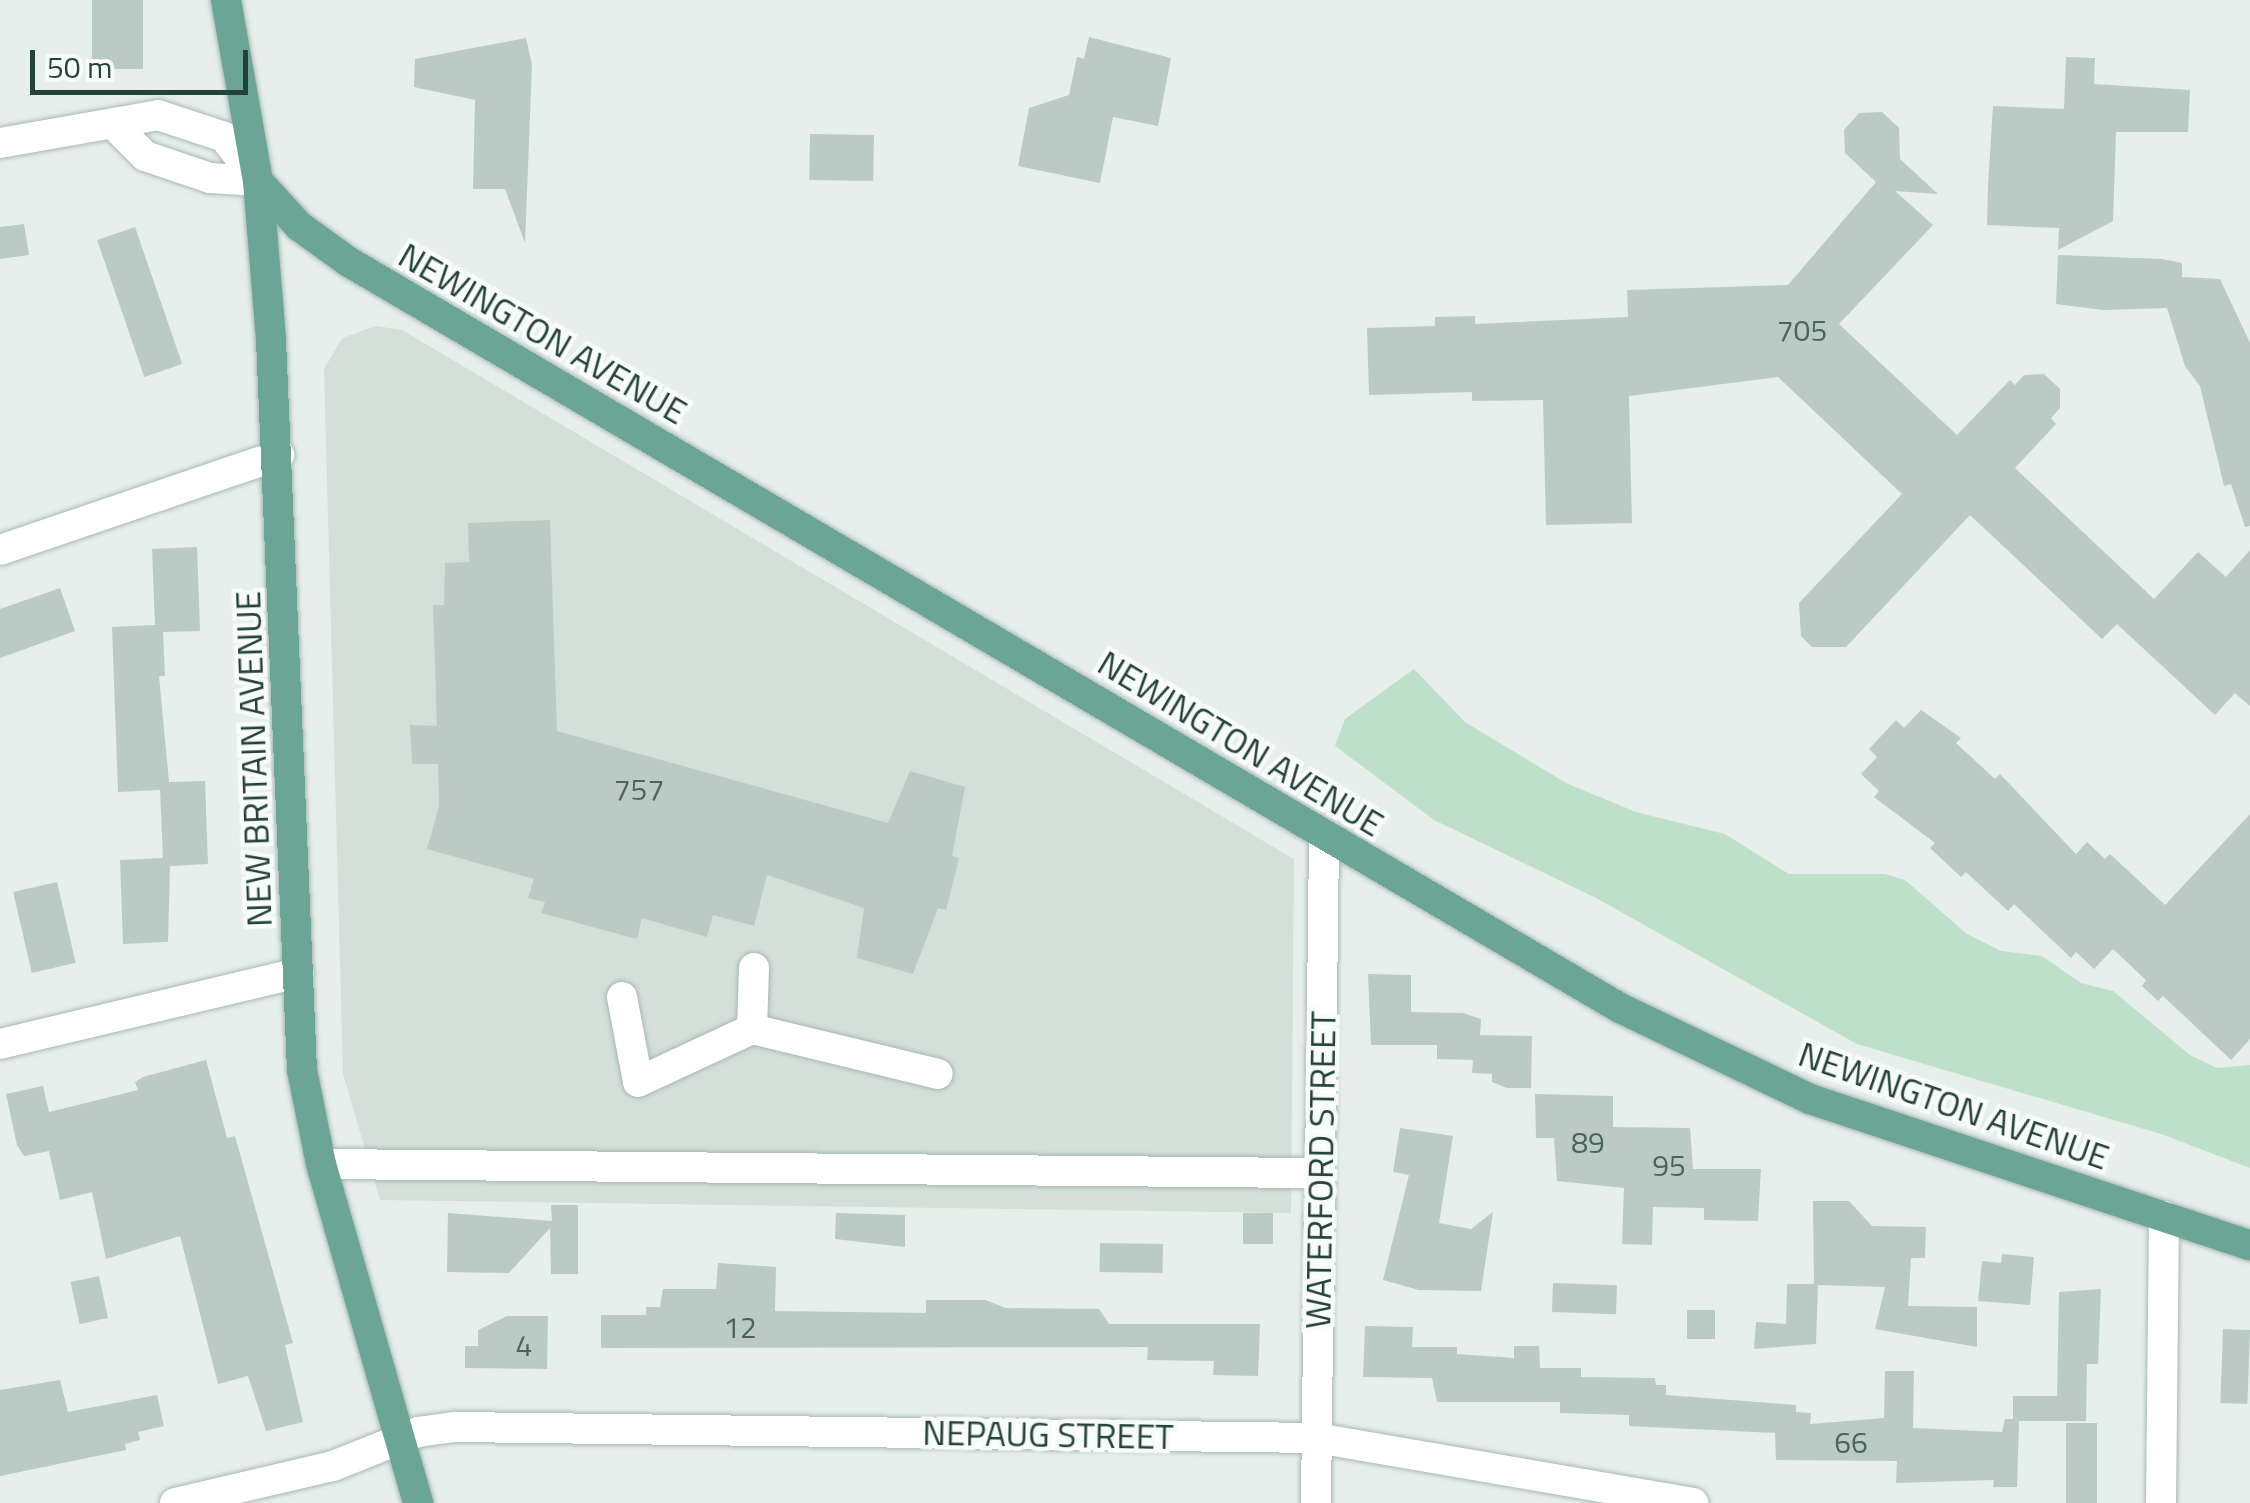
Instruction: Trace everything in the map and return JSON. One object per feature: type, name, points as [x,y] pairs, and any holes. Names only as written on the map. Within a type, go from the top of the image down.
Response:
[{"type":"main road","name":"NEW BRITAIN AVENUE","points":[[226,0],[258,181],[279,455],[302,1070],[321,1164],[418,1503]]},
{"type":"main road","name":"NEWINGTON AVENUE","points":[[258,181],[299,226],[348,262],[1324,837],[1730,1065],[1856,1116],[2250,1244]]},
{"type":"street","points":[[0,143],[158,115],[224,137],[258,181]]},
{"type":"street","points":[[114,125],[145,156],[210,178],[258,181]]},
{"type":"street","points":[[0,550],[279,455]]},
{"type":"street","name":"WATERFORD STREET","points":[[1316,1503],[1324,837]]},
{"type":"street","points":[[752,1029],[754,968]]},
{"type":"street","points":[[0,1044],[299,973]]},
{"type":"street","points":[[622,997],[638,1082],[752,1029],[938,1074]]},
{"type":"street","points":[[321,1164],[1319,1173]]},
{"type":"street","points":[[2161,1503],[2164,1216]]},
{"type":"street","name":"NEPAUG STREET","points":[[174,1503],[333,1466],[399,1439],[455,1427],[1317,1438],[1693,1503]]},
{"type":"shaded area","points":[[376,326],[402,330],[1294,859],[1291,1213],[380,1200],[343,1074],[324,369],[342,338]]},
{"type":"green space","points":[[1414,669],[1465,722],[1566,783],[1636,812],[1725,834],[1789,874],[1885,874],[1905,880],[1967,934],[2001,951],[2042,956],[2081,983],[2113,991],[2190,1055],[2217,1068],[2250,1065],[2250,1168],[2161,1134],[1857,1044],[1596,898],[1434,820],[1335,746],[1345,719]]},
{"type":"building","points":[[92,0],[143,0],[143,69],[92,69]]},
{"type":"building","points":[[1089,37],[1171,58],[1158,126],[1113,117],[1100,183],[1018,166],[1029,108],[1069,95],[1077,57],[1084,59]]},
{"type":"building","points":[[526,38],[532,65],[525,243],[505,189],[473,189],[475,100],[414,87],[415,59]]},
{"type":"building","points":[[2066,57],[2095,58],[2094,84],[2190,90],[2188,132],[2116,132],[2113,221],[2058,250],[2059,228],[1987,225],[1988,185],[1993,106],[2064,109]]},
{"type":"building","points":[[1882,112],[1899,128],[1900,159],[1938,194],[1895,191],[1933,225],[1839,324],[1957,435],[2010,380],[2015,385],[2024,375],[2044,374],[2060,389],[2060,408],[2051,418],[2056,424],[2015,468],[2154,599],[2198,552],[2226,577],[2250,550],[2250,706],[2235,693],[2215,715],[2117,624],[2102,639],[1970,515],[1846,647],[1812,647],[1801,636],[1799,603],[1902,494],[1778,377],[1629,396],[1632,523],[1546,525],[1543,400],[1472,401],[1472,392],[1369,395],[1367,328],[1435,326],[1435,317],[1475,316],[1475,324],[1628,317],[1627,290],[1788,285],[1876,182],[1845,153],[1844,130],[1859,113]]},
{"type":"building","points":[[810,134],[874,135],[873,181],[809,180]]},
{"type":"building","points":[[24,224],[29,255],[0,259],[0,227]]},
{"type":"building","points":[[135,227],[182,364],[144,377],[97,240]]},
{"type":"building","points":[[2058,255],[2162,259],[2182,263],[2182,277],[2220,279],[2250,343],[2250,526],[2245,527],[2231,484],[2224,486],[2200,386],[2185,366],[2167,308],[2103,310],[2056,304]]},
{"type":"building","points":[[550,520],[557,731],[888,823],[910,771],[965,787],[952,856],[959,858],[946,910],[938,908],[913,974],[857,958],[864,908],[767,875],[754,926],[713,915],[707,937],[642,918],[637,939],[541,913],[545,902],[528,898],[534,879],[427,849],[439,806],[438,764],[412,764],[410,725],[437,726],[433,605],[444,605],[445,563],[469,562],[468,523]]},
{"type":"building","points":[[197,547],[200,631],[163,632],[165,676],[159,676],[169,782],[205,781],[208,864],[170,866],[168,942],[123,944],[120,860],[163,858],[160,790],[118,792],[112,627],[155,625],[152,549]]},
{"type":"building","points":[[60,588],[75,631],[0,658],[0,609]]},
{"type":"building","points":[[1921,710],[1961,738],[1956,743],[1995,779],[2000,774],[2076,854],[2087,842],[2105,859],[2110,854],[2165,905],[2250,814],[2250,1039],[2231,1060],[2163,996],[2158,1001],[2142,986],[2146,980],[2113,949],[2094,969],[2076,952],[2071,958],[2014,904],[2008,911],[1966,872],[1961,877],[1930,848],[1935,843],[1874,797],[1879,791],[1861,774],[1877,757],[1869,749],[1896,720],[1904,728]]},
{"type":"building","points":[[57,882],[76,963],[32,973],[13,892]]},
{"type":"building","points":[[1368,974],[1411,975],[1411,1012],[1463,1013],[1481,1019],[1480,1035],[1532,1036],[1531,1088],[1507,1088],[1492,1082],[1492,1074],[1472,1073],[1473,1060],[1437,1059],[1437,1045],[1371,1045]]},
{"type":"building","points":[[206,1060],[227,1138],[235,1136],[293,1343],[285,1345],[303,1422],[266,1431],[248,1376],[218,1384],[180,1236],[106,1259],[92,1192],[60,1200],[49,1151],[24,1156],[17,1145],[6,1094],[43,1086],[49,1112],[138,1090],[135,1082],[143,1077]]},
{"type":"building","points":[[1535,1094],[1613,1096],[1613,1127],[1690,1128],[1693,1169],[1761,1169],[1758,1221],[1704,1220],[1704,1208],[1653,1207],[1652,1245],[1622,1244],[1624,1188],[1557,1181],[1554,1138],[1536,1138]]},
{"type":"building","points":[[1400,1128],[1453,1136],[1439,1223],[1471,1229],[1493,1212],[1481,1291],[1419,1290],[1383,1280],[1409,1175],[1393,1172]]},
{"type":"building","points":[[1813,1201],[1849,1201],[1872,1226],[1926,1227],[1925,1258],[1911,1258],[1908,1306],[1977,1307],[1977,1347],[1875,1329],[1885,1287],[1818,1285],[1816,1344],[1754,1349],[1756,1322],[1786,1324],[1787,1284],[1814,1284]]},
{"type":"building","points":[[551,1205],[578,1205],[578,1274],[551,1274],[550,1228],[509,1273],[447,1272],[448,1213],[552,1221]]},
{"type":"building","points":[[836,1213],[905,1215],[905,1247],[835,1239]]},
{"type":"building","points":[[1243,1213],[1273,1213],[1273,1244],[1243,1244]]},
{"type":"building","points":[[1100,1243],[1163,1244],[1162,1273],[1099,1272]]},
{"type":"building","points":[[2002,1254],[2034,1257],[2030,1305],[1978,1301],[1982,1261],[2001,1263]]},
{"type":"building","points":[[718,1263],[776,1267],[775,1311],[926,1313],[926,1300],[985,1300],[1006,1308],[1099,1309],[1109,1324],[1260,1324],[1258,1376],[1213,1375],[1214,1361],[1147,1360],[1148,1347],[601,1348],[601,1315],[646,1315],[646,1307],[660,1307],[663,1289],[716,1289]]},
{"type":"building","points":[[99,1276],[108,1318],[80,1324],[71,1282]]},
{"type":"building","points":[[1553,1283],[1617,1285],[1616,1314],[1552,1312]]},
{"type":"building","points":[[2101,1289],[2098,1364],[2087,1364],[2086,1421],[2019,1421],[2017,1487],[1993,1487],[1994,1480],[1896,1483],[1897,1461],[1776,1460],[1775,1433],[1629,1426],[1629,1415],[1560,1413],[1560,1402],[1437,1402],[1432,1378],[1363,1377],[1365,1326],[1413,1327],[1412,1347],[1457,1347],[1457,1354],[1514,1358],[1514,1346],[1539,1346],[1540,1368],[1581,1368],[1581,1377],[1655,1378],[1656,1385],[1666,1385],[1666,1395],[1796,1405],[1796,1412],[1811,1413],[1810,1424],[1884,1418],[1885,1371],[1914,1371],[1913,1428],[2002,1432],[2005,1419],[2013,1419],[2013,1396],[2057,1396],[2059,1292]]},
{"type":"building","points":[[1687,1310],[1715,1310],[1715,1339],[1687,1339]]},
{"type":"building","points":[[507,1316],[548,1316],[547,1369],[465,1368],[465,1346],[478,1346],[478,1330]]},
{"type":"building","points":[[2223,1329],[2250,1330],[2247,1404],[2220,1403]]},
{"type":"building","points":[[60,1380],[68,1412],[157,1395],[164,1426],[138,1432],[140,1440],[125,1444],[126,1450],[0,1476],[0,1390]]},
{"type":"building","points":[[2066,1423],[2097,1423],[2097,1503],[2066,1503]]}]
